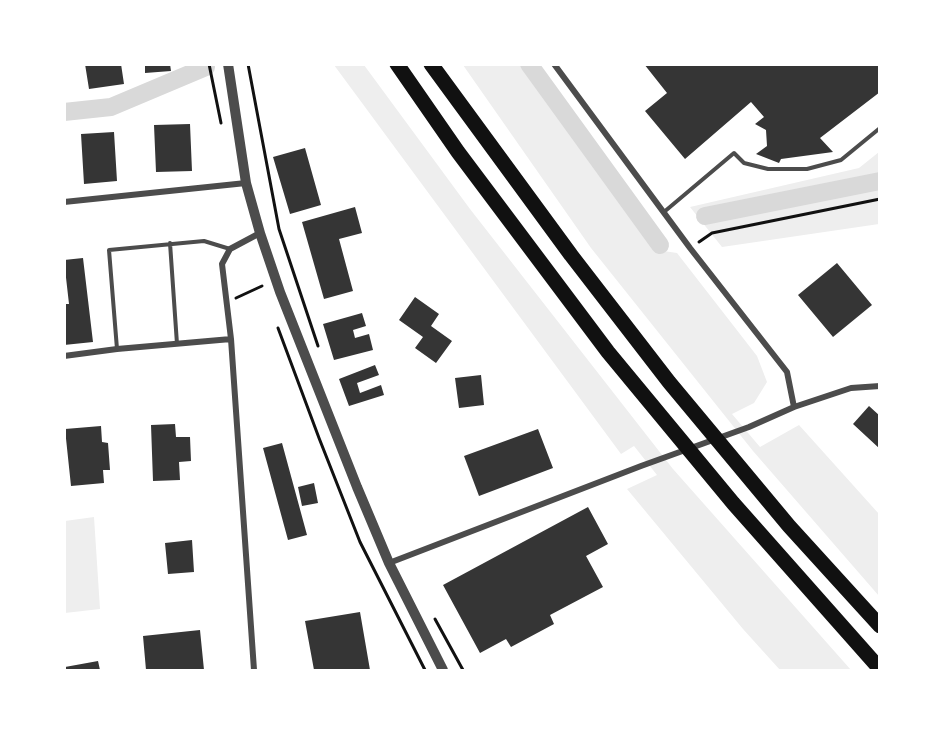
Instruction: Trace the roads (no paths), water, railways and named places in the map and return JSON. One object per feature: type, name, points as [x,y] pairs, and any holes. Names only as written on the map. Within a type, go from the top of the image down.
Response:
[{"type":"highway","points":[[397,64],[458,152],[608,352],[733,502],[879,669]]},
{"type":"highway","points":[[431,64],[571,255],[669,382],[789,526],[879,626]]},
{"type":"street","points":[[228,64],[246,183],[280,292],[389,563],[443,670]]},
{"type":"street","points":[[554,64],[663,213],[787,372],[794,407]]},
{"type":"street","points":[[64,202],[246,183]]},
{"type":"street","points":[[254,670],[231,339],[222,264],[230,249],[260,233]]},
{"type":"street","points":[[64,356],[231,339]]},
{"type":"street","points":[[389,563],[749,427],[794,407],[850,388],[879,386]]},
{"type":"lane","points":[[663,213],[734,153],[744,163],[768,169],[807,169],[841,160],[879,128]]},
{"type":"lane","points":[[117,349],[109,250],[170,243],[204,242],[230,249]]},
{"type":"lane","points":[[170,243],[177,344]]},
{"type":"waterway","points":[[529,64],[660,245]]},
{"type":"waterway","points":[[64,112],[111,107],[206,67]]},
{"type":"waterway","points":[[705,216],[880,181]]}]
